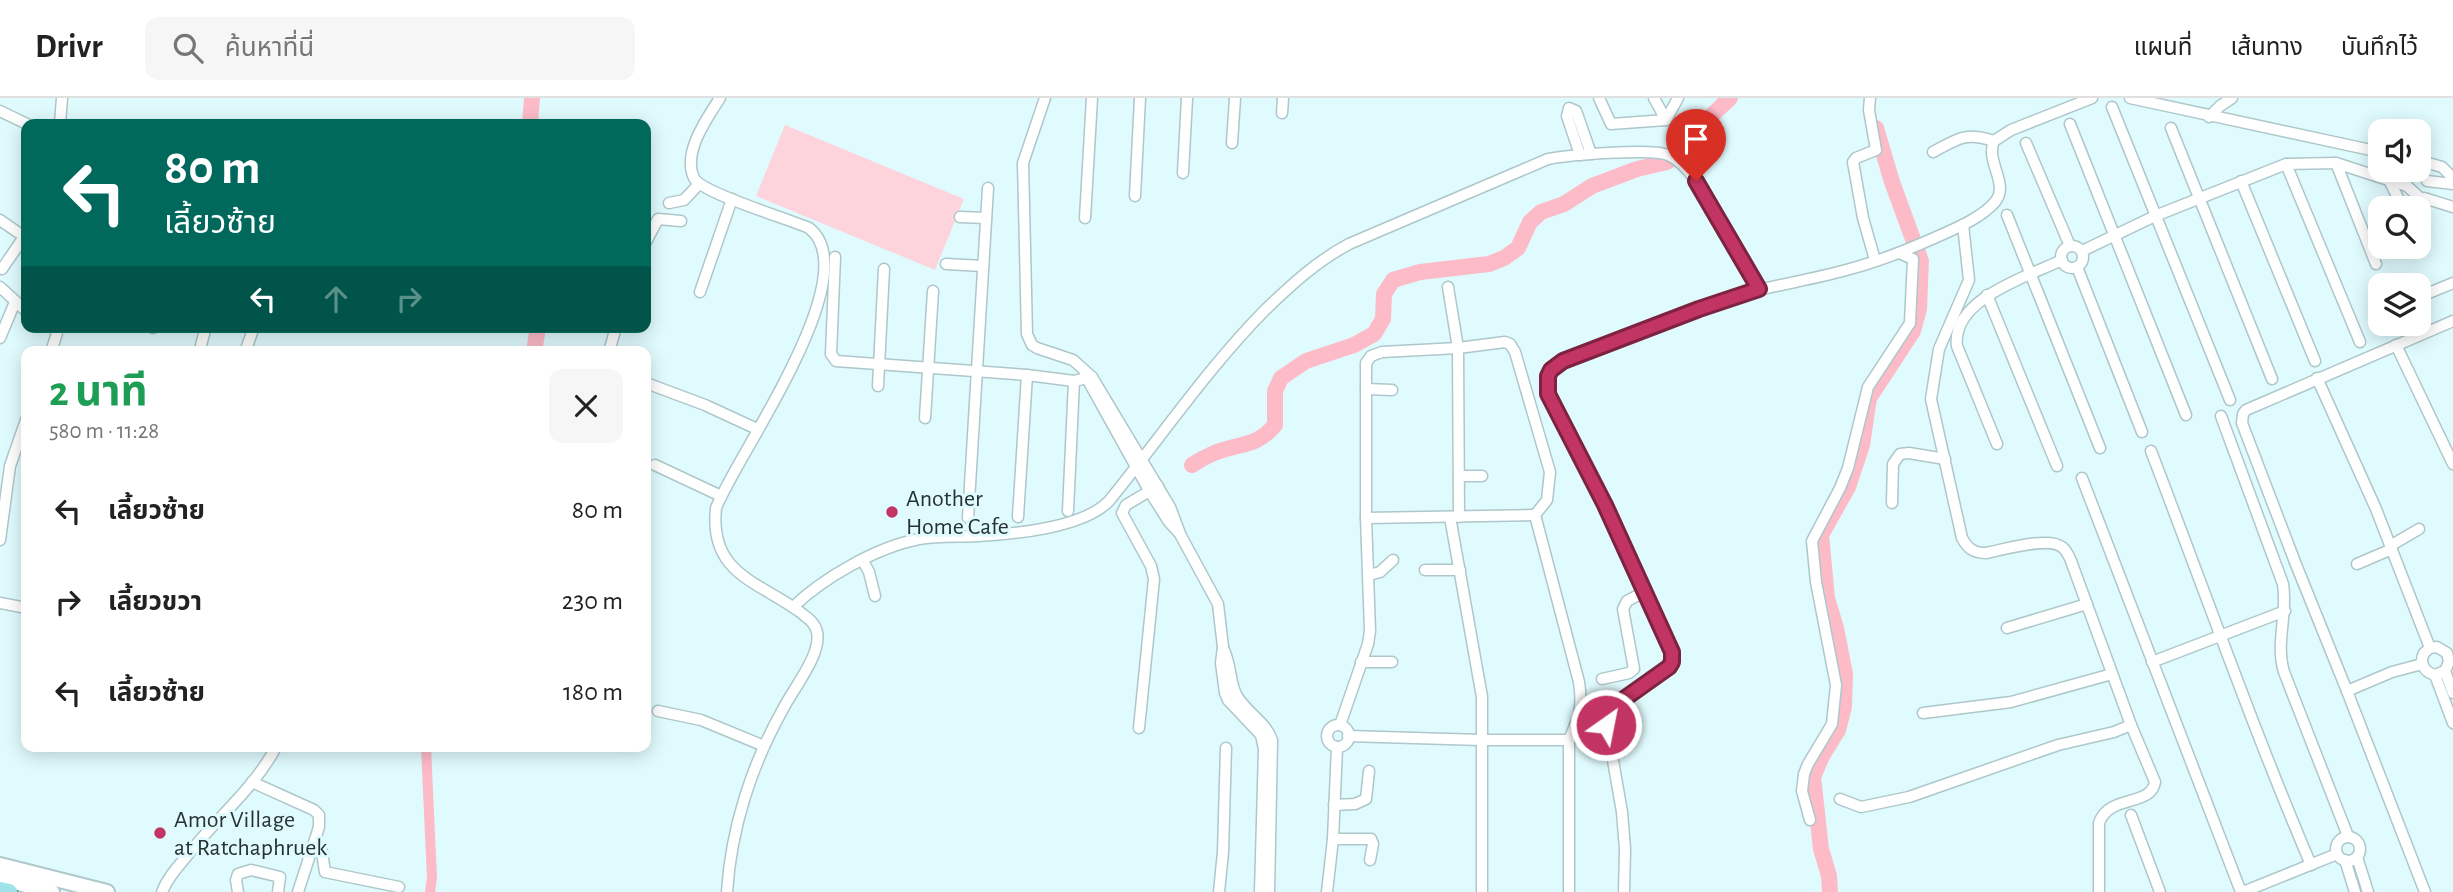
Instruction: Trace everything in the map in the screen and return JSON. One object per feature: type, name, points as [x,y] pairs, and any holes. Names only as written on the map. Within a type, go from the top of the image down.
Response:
[{"type":"main road","points":[[0,860],[36,873]]},
{"type":"main road","points":[[0,865],[107,892]]},
{"type":"main road","points":[[0,878],[52,892]]},
{"type":"main road","points":[[0,890],[9,892]]},
{"type":"street","points":[[60,119],[62,98]]},
{"type":"street","points":[[720,98],[709,115],[693,152],[691,165],[694,178],[699,184],[809,228],[817,236],[822,252],[821,293],[811,327],[794,365],[716,508],[720,547],[728,563],[747,580],[793,607],[814,624],[818,635],[808,666],[764,746],[745,798],[735,834],[727,892]]},
{"type":"street","points":[[1045,98],[1025,154],[1023,172],[1027,334],[1032,345],[1073,360],[1087,375],[1142,459],[1169,522],[1181,536],[1218,604],[1225,693],[1228,701],[1251,717],[1261,735],[1264,749],[1264,837],[1260,892]]},
{"type":"street","points":[[1085,218],[1092,98]]},
{"type":"street","points":[[1135,196],[1140,98]]},
{"type":"street","points":[[1183,173],[1187,98]]},
{"type":"street","points":[[1232,143],[1236,98]]},
{"type":"street","points":[[1282,113],[1283,98]]},
{"type":"street","points":[[1599,98],[1611,124],[1665,120]]},
{"type":"street","points":[[1654,98],[1665,120]]},
{"type":"street","points":[[1665,120],[1678,98]]},
{"type":"street","points":[[1870,98],[1869,110],[1876,150],[1856,158],[1853,162],[1863,218],[1875,260]]},
{"type":"street","points":[[1624,892],[1622,812],[1605,715],[1610,708],[1669,667],[1673,657],[1671,646],[1605,505],[1551,402],[1546,388],[1548,376],[1556,366],[1574,357],[1726,299],[1848,270],[1919,245],[1963,225],[1990,207],[2000,194],[1991,154],[1994,141],[2011,130],[2092,98]]},
{"type":"street","points":[[2130,98],[2368,150]]},
{"type":"street","points":[[2209,117],[2232,98]]},
{"type":"street","points":[[1568,103],[1567,116],[1586,154]]},
{"type":"street","points":[[2112,107],[2230,400]]},
{"type":"street","points":[[0,111],[21,121]]},
{"type":"street","points":[[2070,124],[2186,415]]},
{"type":"street","points":[[2171,128],[2272,379]]},
{"type":"street","points":[[1933,152],[1963,136],[1978,136],[1994,141]]},
{"type":"street","points":[[2026,143],[2070,246]]},
{"type":"street","points":[[793,607],[815,588],[895,546],[916,540],[1001,535],[1084,518],[1105,505],[1227,351],[1285,291],[1332,253],[1548,159],[1586,154],[1669,155],[1680,162],[1696,181],[1759,289]]},
{"type":"street","points":[[2082,251],[2155,216],[2286,164],[2336,163],[2368,173]]},
{"type":"street","points":[[2336,163],[2376,264]]},
{"type":"street","points":[[2286,164],[2360,342]]},
{"type":"street","points":[[2431,164],[2442,167],[2453,178]]},
{"type":"street","points":[[2241,181],[2315,361]]},
{"type":"street","points":[[2407,186],[2424,181],[2453,184]]},
{"type":"street","points":[[2395,182],[2407,186],[2421,198],[2453,207]]},
{"type":"street","points":[[669,203],[684,200],[699,184]]},
{"type":"street","points":[[968,518],[988,188]]},
{"type":"street","points":[[701,292],[732,198]]},
{"type":"street","points":[[2007,215],[2100,449]]},
{"type":"street","points":[[960,216],[986,218]]},
{"type":"street","points":[[651,232],[658,219],[681,221]]},
{"type":"street","points":[[0,220],[21,233]]},
{"type":"street","points":[[1963,225],[1968,288],[1943,335],[1932,388],[1932,411],[1962,538],[1966,545],[1978,553],[1986,554],[2043,543],[2064,548],[2130,724],[2155,782],[2154,789],[2148,795],[2117,804],[2102,813],[2099,823],[2099,892]]},
{"type":"street","points":[[2,269],[21,242]]},
{"type":"street","points":[[2062,260],[2063,250],[2077,246],[2082,251],[2083,258],[2077,267]]},
{"type":"street","points":[[1810,821],[1802,791],[1804,774],[1832,724],[1836,685],[1816,582],[1812,541],[1848,468],[1868,387],[1910,323],[1913,259],[1901,252]]},
{"type":"street","points":[[835,257],[831,354],[841,363],[1027,375],[1074,381],[1087,375]]},
{"type":"street","points":[[1997,444],[1956,340],[1960,327],[1970,311],[1987,295],[2062,260]]},
{"type":"street","points":[[2062,260],[2069,267],[2077,267]]},
{"type":"street","points":[[946,264],[983,266]]},
{"type":"street","points":[[2077,267],[2142,432]]},
{"type":"street","points":[[878,386],[884,269]]},
{"type":"street","points":[[2431,292],[2453,283]]},
{"type":"street","points":[[0,287],[21,307]]},
{"type":"street","points":[[1448,287],[1458,348],[1459,476],[1455,517],[1460,570],[1482,697],[1482,892]]},
{"type":"street","points":[[925,418],[933,290]]},
{"type":"street","points":[[1987,295],[2056,466]]},
{"type":"street","points":[[0,338],[15,302]]},
{"type":"street","points":[[2425,892],[2242,423],[2246,410],[2453,321]]},
{"type":"street","points":[[201,345],[204,333]]},
{"type":"street","points":[[1340,725],[1370,631],[1366,519],[1366,363],[1376,354],[1505,342],[1514,348],[1550,472],[1547,500],[1535,515],[1366,519]]},
{"type":"street","points":[[2396,345],[2453,464]]},
{"type":"street","points":[[1018,517],[1027,375]]},
{"type":"street","points":[[2317,378],[2391,547],[2428,643],[2450,652],[2449,662],[2440,673]]},
{"type":"street","points":[[1068,511],[1074,381]]},
{"type":"street","points":[[651,385],[705,405],[757,429]]},
{"type":"street","points":[[1366,389],[1392,390]]},
{"type":"street","points":[[2221,416],[2283,584],[2280,661],[2348,836],[2359,843],[2360,852],[2357,858],[2368,892]]},
{"type":"street","points":[[0,540],[10,466],[21,434]]},
{"type":"street","points":[[2151,451],[2221,634],[2241,695],[2311,865]]},
{"type":"street","points":[[1892,503],[1893,464],[1900,454],[1945,459]]},
{"type":"street","points":[[655,465],[721,496]]},
{"type":"street","points":[[1459,476],[1482,476]]},
{"type":"street","points":[[2082,478],[2242,892],[2311,865],[2341,857],[2357,858]]},
{"type":"street","points":[[1139,728],[1154,579],[1151,566],[1122,513],[1126,505],[1154,489]]},
{"type":"street","points":[[1535,515],[1579,682],[1581,711],[1569,740],[1569,892]]},
{"type":"street","points":[[2357,564],[2419,529]]},
{"type":"street","points":[[1368,575],[1380,572],[1393,560]]},
{"type":"street","points":[[863,561],[869,572],[875,596]]},
{"type":"street","points":[[1425,570],[1460,570]]},
{"type":"street","points":[[1602,679],[1629,673],[1634,669],[1623,609],[1627,601],[1644,592]]},
{"type":"street","points":[[0,603],[21,607]]},
{"type":"street","points":[[2007,628],[2087,604]]},
{"type":"street","points":[[2152,662],[2284,611]]},
{"type":"street","points":[[2428,643],[2422,664],[2429,673],[2440,673]]},
{"type":"street","points":[[1362,662],[1392,662]]},
{"type":"street","points":[[2347,691],[2392,672],[2422,664]]},
{"type":"street","points":[[2440,673],[2453,693]]},
{"type":"street","points":[[2440,673],[2453,723]]},
{"type":"street","points":[[1923,713],[2011,702],[2112,674]]},
{"type":"street","points":[[658,711],[701,720],[764,746]]},
{"type":"street","points":[[1840,799],[1861,807],[1909,797],[2058,745],[2114,732],[2130,724]]},
{"type":"street","points":[[1338,747],[1346,742],[1348,736],[1346,729],[1340,725]]},
{"type":"street","points":[[1338,747],[1329,741],[1327,734],[1330,728],[1340,725]]},
{"type":"street","points":[[1348,736],[1569,740]]},
{"type":"street","points":[[1327,892],[1338,747]]},
{"type":"street","points":[[1219,892],[1226,748]]},
{"type":"street","points":[[162,892],[169,877],[252,782],[273,752]]},
{"type":"street","points":[[1334,806],[1355,804],[1366,799],[1368,771]]},
{"type":"street","points":[[252,782],[314,810],[319,815],[319,827],[298,892]]},
{"type":"street","points":[[2131,815],[2160,892]]},
{"type":"street","points":[[2348,836],[2338,842],[2355,892]]},
{"type":"street","points":[[1264,837],[1269,892]]},
{"type":"street","points":[[1333,839],[1371,839],[1373,845],[1370,860]]},
{"type":"street","points":[[313,848],[322,852],[325,872],[399,887]]},
{"type":"street","points":[[238,892],[238,874],[251,870],[279,877],[278,892]]},
{"type":"shaded area","points":[[785,125],[964,199],[935,270],[756,196]]},
{"type":"waterway","points":[[530,119],[532,98]]},
{"type":"waterway","points":[[1192,465],[1212,454],[1261,438],[1268,432],[1275,425],[1275,391],[1281,378],[1306,361],[1354,345],[1374,334],[1383,319],[1384,294],[1393,280],[1420,272],[1489,264],[1504,258],[1518,248],[1530,222],[1541,212],[1564,204],[1592,186],[1637,169],[1667,162],[1681,152],[1707,120],[1730,98]]},
{"type":"waterway","points":[[1830,892],[1829,876],[1821,849],[1813,777],[1838,730],[1844,707],[1845,674],[1827,598],[1821,535],[1848,487],[1862,445],[1869,398],[1913,331],[1919,309],[1921,261],[1892,182],[1876,128]]},
{"type":"waterway","points":[[535,346],[537,333]]},
{"type":"waterway","points":[[426,752],[432,878],[430,892]]},
{"type":"place","name":"Another Home Cafe","points":[[892,512]]},
{"type":"place","name":"Amor Village at Ratchaphruek","points":[[160,833]]},
{"type":"route","points":[[1606,725],[1607,711],[1669,667],[1673,657],[1671,646],[1605,505],[1551,402],[1546,381],[1551,370],[1563,361],[1759,289],[1696,181]]}]
